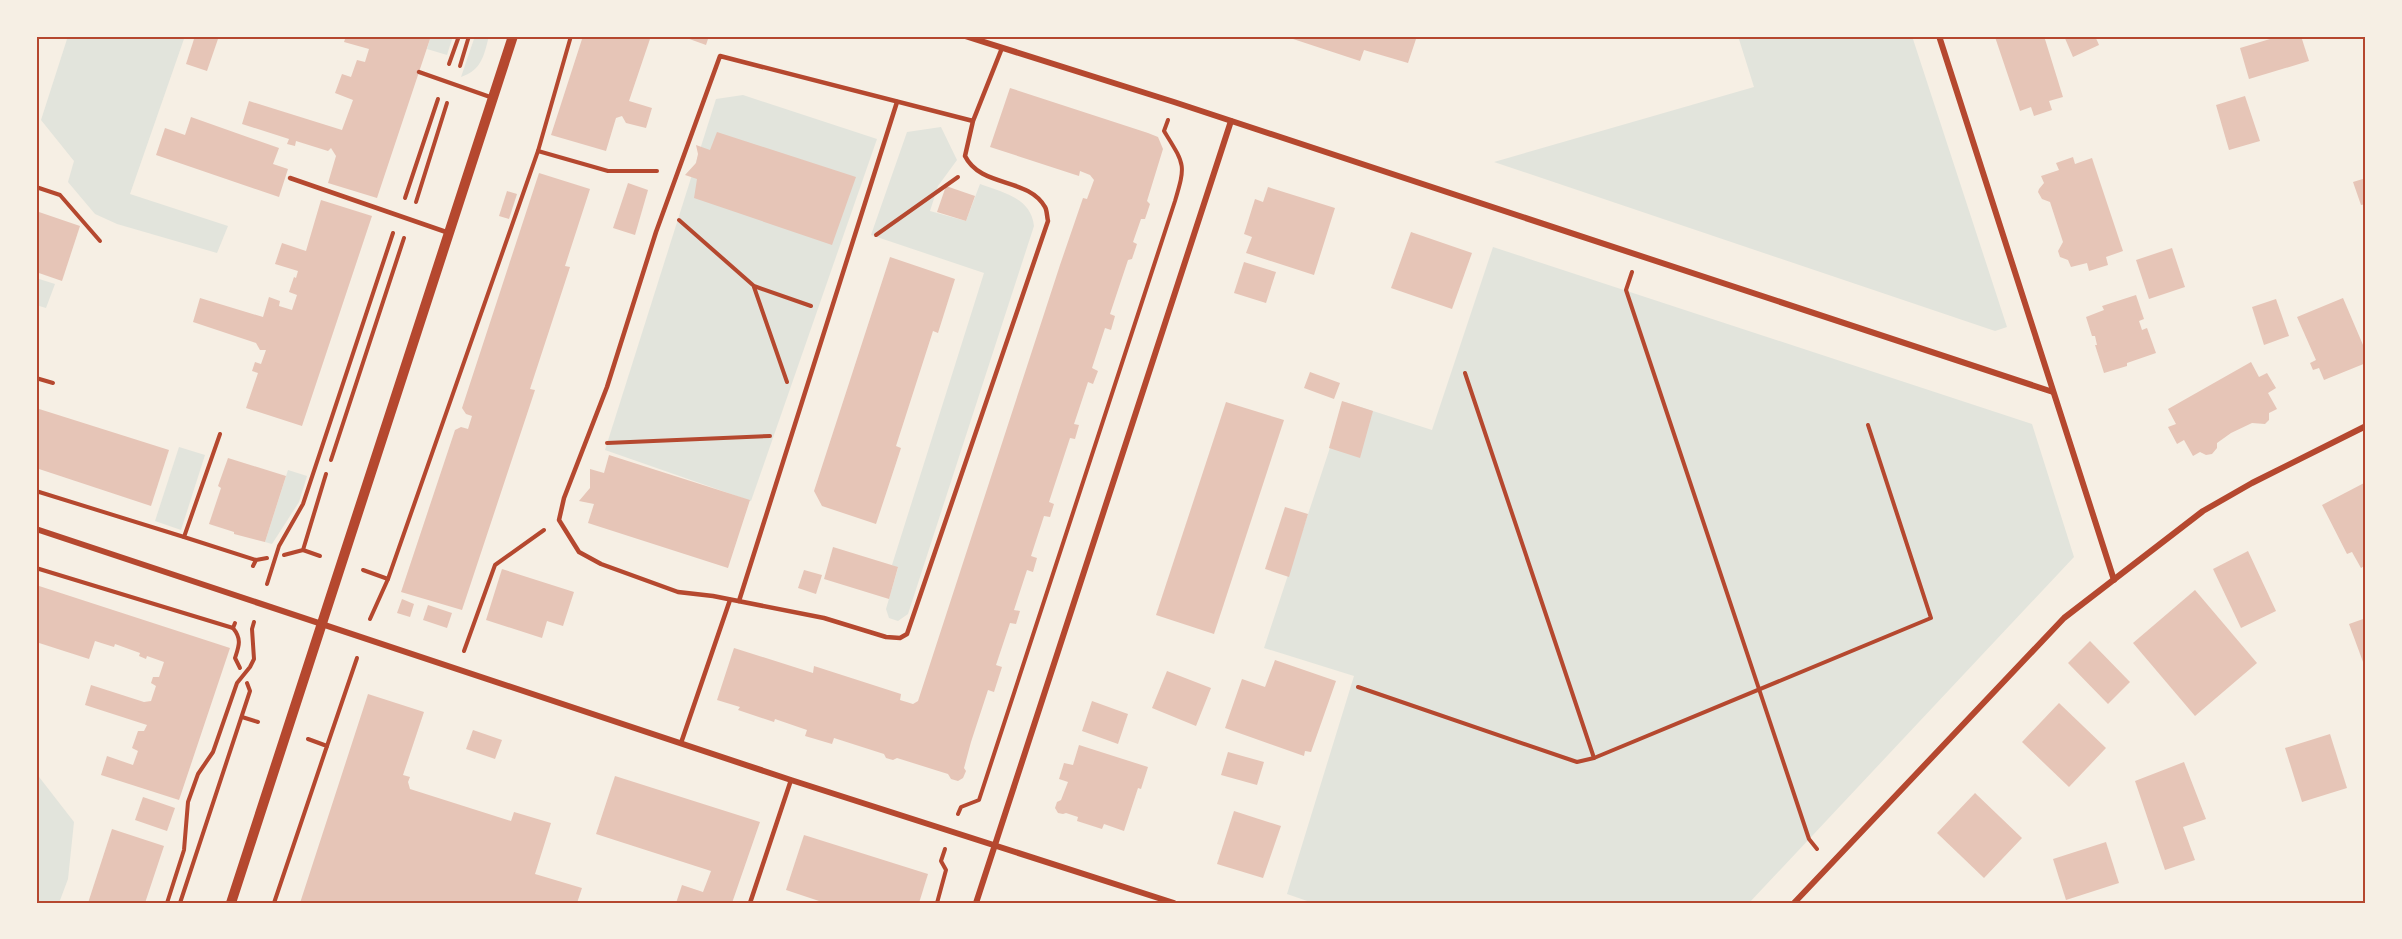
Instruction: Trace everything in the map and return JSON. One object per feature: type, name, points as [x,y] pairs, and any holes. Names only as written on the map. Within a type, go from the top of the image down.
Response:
[{"type":"street","points":[[231,903],[513,36]]},
{"type":"street","points":[[965,36],[1174,102],[2053,392]]},
{"type":"street","points":[[1939,36],[2114,580]]},
{"type":"street","points":[[976,903],[1231,121]]},
{"type":"street","points":[[1794,903],[2064,618],[2203,511],[2252,483],[2366,426]]},
{"type":"street","points":[[36,529],[791,780],[1174,903]]},
{"type":"lane","points":[[974,121],[720,56],[665,208],[607,387],[564,498],[559,520],[579,552],[601,564],[678,592],[739,601],[824,618],[886,637],[900,638],[907,634],[1048,221],[1044,206],[1027,190],[971,168],[965,156],[974,121],[1002,48]]},
{"type":"lane","points":[[419,72],[493,98]]},
{"type":"lane","points":[[739,601],[897,102]]},
{"type":"lane","points":[[290,178],[449,233]]},
{"type":"lane","points":[[681,743],[730,600]]},
{"type":"lane","points":[[750,903],[791,780]]},
{"type":"path","points":[[449,65],[459,36]]},
{"type":"path","points":[[459,67],[469,36]]},
{"type":"path","points":[[368,624],[388,579],[538,150],[571,36]]},
{"type":"path","points":[[402,207],[438,98]]},
{"type":"path","points":[[413,211],[448,102]]},
{"type":"path","points":[[937,903],[945,870],[941,861],[951,831],[961,807],[980,800],[1175,201],[1184,170],[1177,152],[1164,131],[1174,102]]},
{"type":"path","points":[[538,150],[608,171],[678,170]]},
{"type":"path","points":[[849,255],[971,168]]},
{"type":"path","points":[[36,187],[60,195],[100,240]]},
{"type":"path","points":[[665,208],[754,286],[830,312]]},
{"type":"path","points":[[271,572],[279,546],[303,504],[396,224]]},
{"type":"path","points":[[331,460],[408,228]]},
{"type":"path","points":[[1637,254],[1626,291],[1809,839],[1829,864]]},
{"type":"path","points":[[754,286],[798,414]]},
{"type":"path","points":[[1465,373],[1594,758]]},
{"type":"path","points":[[36,378],[53,383]]},
{"type":"path","points":[[1358,687],[1577,762],[1594,758],[1931,618],[1868,425]]},
{"type":"path","points":[[183,537],[220,434]]},
{"type":"path","points":[[585,444],[791,435]]},
{"type":"path","points":[[303,550],[326,474]]},
{"type":"path","points":[[36,491],[256,560],[267,558]]},
{"type":"path","points":[[458,668],[495,565],[559,520]]},
{"type":"path","points":[[284,555],[303,550],[320,556]]},
{"type":"path","points":[[254,566],[256,560]]},
{"type":"path","points":[[36,568],[233,628],[240,643],[235,658],[240,668]]},
{"type":"path","points":[[362,570],[388,579]]},
{"type":"path","points":[[233,628],[235,623]]},
{"type":"path","points":[[167,903],[184,850],[188,802],[198,774],[213,752],[237,682],[254,659],[252,629]]},
{"type":"path","points":[[274,903],[358,654]]},
{"type":"path","points":[[180,903],[250,691],[247,683]]},
{"type":"path","points":[[242,717],[258,723]]},
{"type":"path","points":[[307,739],[327,746]]},
{"type":"shaded area","points":[[68,36],[185,36],[130,194],[228,226],[217,253],[117,224],[95,214],[68,182],[74,161],[41,120]]},
{"type":"shaded area","points":[[431,36],[453,36],[447,55],[427,49]]},
{"type":"shaded area","points":[[475,36],[489,36],[478,66],[461,77]]},
{"type":"shaded area","points":[[1738,36],[1912,36],[2007,327],[1995,331],[1494,162],[1754,87]]},
{"type":"shaded area","points":[[743,95],[877,139],[751,501],[605,450],[716,99]]},
{"type":"shaded area","points":[[941,127],[957,160],[938,186],[930,211],[966,221],[980,184],[1007,194],[1022,203],[1028,209],[1034,226],[908,614],[898,621],[889,618],[886,609],[898,568],[892,565],[984,273],[871,235],[907,132]]},
{"type":"shaded area","points":[[1493,247],[2032,424],[2074,557],[1749,903],[1313,903],[1287,894],[1354,676],[1264,648],[1345,402],[1432,430]]},
{"type":"shaded area","points":[[36,278],[55,284],[46,308],[36,305]]},
{"type":"shaded area","points":[[179,447],[205,455],[181,530],[155,521]]},
{"type":"shaded area","points":[[288,470],[307,476],[299,502],[272,544],[265,542]]},
{"type":"shaded area","points":[[36,773],[74,822],[68,879],[59,903],[36,903]]},
{"type":"building","points":[[195,36],[219,36],[207,71],[186,64]]},
{"type":"building","points":[[346,36],[431,36],[377,198],[328,183],[336,156],[331,148],[328,151],[296,141],[295,146],[287,144],[289,139],[242,124],[249,101],[342,130],[353,100],[335,93],[342,74],[351,77],[357,60],[365,62],[369,49],[344,42]]},
{"type":"building","points":[[583,36],[651,36],[629,101],[652,108],[646,128],[626,123],[622,116],[616,118],[606,151],[551,135]]},
{"type":"building","points":[[681,36],[709,36],[706,45]]},
{"type":"building","points":[[1284,36],[1417,36],[1408,63],[1364,50],[1360,61]]},
{"type":"building","points":[[2044,36],[2063,97],[2049,101],[2052,110],[2034,116],[2031,107],[2020,111],[1995,37]]},
{"type":"building","points":[[2064,36],[2095,36],[2099,45],[2073,57]]},
{"type":"building","points":[[2280,36],[2301,36],[2309,61],[2249,79],[2240,48]]},
{"type":"building","points":[[1010,88],[1148,133],[1158,137],[1163,149],[1147,201],[1150,204],[1145,219],[1141,219],[1133,242],[1137,244],[1132,259],[1128,260],[1110,314],[1115,316],[1111,330],[1105,328],[1092,368],[1098,371],[1093,384],[1088,382],[1074,424],[1079,425],[1075,439],[1070,438],[1049,502],[1054,504],[1050,517],[1044,516],[1031,556],[1037,558],[1033,572],[1027,570],[1014,610],[1020,611],[1016,624],[1010,623],[996,665],[1002,667],[994,692],[988,690],[971,742],[964,768],[966,771],[963,778],[958,781],[951,779],[948,774],[897,758],[893,760],[886,758],[884,754],[834,738],[832,744],[805,736],[807,730],[738,710],[740,707],[717,700],[734,648],[813,673],[814,666],[901,694],[900,700],[913,704],[918,701],[1060,265],[1083,198],[1087,199],[1094,180],[1090,175],[1080,171],[1079,176],[990,147]]},
{"type":"building","points":[[2245,96],[2260,141],[2229,150],[2216,105]]},
{"type":"building","points":[[191,117],[279,148],[273,164],[288,169],[279,197],[156,155],[165,128],[185,135]]},
{"type":"building","points":[[717,132],[856,177],[832,245],[694,198],[697,179],[685,175],[696,163],[698,154],[696,145],[710,150]]},
{"type":"building","points":[[2073,157],[2075,164],[2092,158],[2123,251],[2106,257],[2108,265],[2089,271],[2087,263],[2071,267],[2068,260],[2060,257],[2058,251],[2063,242],[2050,202],[2042,199],[2038,192],[2044,183],[2041,176],[2059,170],[2056,163]]},
{"type":"building","points":[[539,173],[590,189],[565,266],[570,267],[530,389],[535,390],[462,610],[401,592],[455,430],[461,427],[468,429],[472,416],[466,414],[462,408]]},
{"type":"building","points":[[2366,178],[2366,204],[2361,205],[2353,182]]},
{"type":"building","points":[[628,183],[648,190],[635,235],[613,228]]},
{"type":"building","points":[[946,186],[975,196],[966,221],[937,212]]},
{"type":"building","points":[[1268,187],[1335,208],[1314,275],[1246,253],[1252,237],[1244,234],[1255,199],[1263,202]]},
{"type":"building","points":[[507,191],[517,194],[509,219],[499,216]]},
{"type":"building","points":[[321,200],[372,216],[302,426],[246,408],[258,373],[252,371],[255,362],[261,364],[266,350],[260,350],[256,343],[193,322],[200,298],[263,317],[269,297],[280,301],[279,306],[292,310],[297,295],[289,292],[298,271],[275,264],[282,243],[306,251]]},
{"type":"building","points":[[36,211],[80,226],[62,281],[36,272]]},
{"type":"building","points":[[1411,232],[1472,253],[1452,309],[1391,288]]},
{"type":"building","points":[[2172,248],[2185,287],[2149,299],[2136,260]]},
{"type":"building","points":[[890,257],[955,279],[938,333],[933,331],[896,446],[901,448],[876,524],[822,506],[814,491]]},
{"type":"building","points":[[1244,262],[1276,272],[1266,303],[1234,293]]},
{"type":"building","points":[[2136,295],[2144,319],[2139,321],[2142,330],[2147,328],[2156,353],[2104,373],[2095,345],[2097,345],[2095,336],[2092,336],[2086,317],[2104,310],[2102,306]]},
{"type":"building","points":[[2343,298],[2366,352],[2366,363],[2324,380],[2319,368],[2313,370],[2310,363],[2316,360],[2297,317]]},
{"type":"building","points":[[2276,299],[2289,336],[2264,345],[2252,307]]},
{"type":"building","points":[[2251,362],[2259,377],[2267,373],[2276,388],[2268,393],[2277,409],[2269,413],[2269,420],[2265,424],[2252,423],[2231,433],[2217,443],[2217,448],[2212,454],[2206,455],[2200,452],[2193,456],[2184,440],[2177,444],[2168,427],[2176,424],[2168,409]]},
{"type":"building","points":[[1310,372],[1340,383],[1334,399],[1304,388]]},
{"type":"building","points":[[1342,401],[1373,411],[1360,458],[1329,448]]},
{"type":"building","points":[[1226,402],[1284,420],[1214,634],[1156,615]]},
{"type":"building","points":[[36,408],[169,450],[151,506],[36,468]]},
{"type":"building","points":[[609,455],[750,500],[728,568],[588,523],[594,504],[579,501],[590,488],[590,469],[604,473]]},
{"type":"building","points":[[228,458],[286,476],[265,542],[234,534],[234,532],[209,524],[221,488],[218,486]]},
{"type":"building","points":[[2366,482],[2366,565],[2361,568],[2352,552],[2347,554],[2322,505]]},
{"type":"building","points":[[1285,507],[1308,514],[1289,577],[1265,569]]},
{"type":"building","points":[[833,547],[898,567],[889,599],[824,579]]},
{"type":"building","points":[[2248,551],[2276,611],[2241,628],[2213,569]]},
{"type":"building","points":[[502,569],[574,592],[563,626],[547,621],[542,638],[486,620]]},
{"type":"building","points":[[804,570],[822,575],[816,594],[798,588]]},
{"type":"building","points":[[36,585],[230,648],[179,800],[101,775],[107,756],[133,765],[138,751],[132,748],[138,731],[144,731],[147,725],[85,705],[91,685],[144,702],[151,701],[156,686],[151,683],[153,677],[159,677],[164,662],[147,656],[146,659],[139,656],[140,653],[115,644],[114,647],[95,641],[89,659],[36,642]]},
{"type":"building","points":[[2195,590],[2257,663],[2195,716],[2133,643]]},
{"type":"building","points":[[402,599],[414,604],[410,617],[397,613]]},
{"type":"building","points":[[428,605],[452,613],[447,628],[423,620]]},
{"type":"building","points":[[2366,618],[2366,670],[2349,624]]},
{"type":"building","points":[[2090,641],[2130,682],[2108,704],[2068,663]]},
{"type":"building","points":[[1275,660],[1336,681],[1311,752],[1305,751],[1304,756],[1225,728],[1242,679],[1265,687]]},
{"type":"building","points":[[1167,671],[1211,688],[1196,726],[1152,708]]},
{"type":"building","points":[[368,694],[424,712],[403,775],[410,777],[408,782],[410,789],[511,821],[514,812],[551,823],[535,874],[582,888],[577,903],[300,903]]},
{"type":"building","points":[[1092,701],[1128,714],[1118,744],[1082,731]]},
{"type":"building","points":[[2059,703],[2106,748],[2069,787],[2022,742]]},
{"type":"building","points":[[473,730],[502,740],[495,759],[466,749]]},
{"type":"building","points":[[2330,734],[2347,788],[2302,802],[2285,748]]},
{"type":"building","points":[[1079,745],[1148,767],[1141,789],[1138,788],[1124,831],[1104,824],[1102,829],[1077,821],[1078,817],[1058,813],[1055,808],[1068,782],[1059,779],[1064,763],[1073,765]]},
{"type":"building","points":[[1228,752],[1264,762],[1257,785],[1221,775]]},
{"type":"building","points":[[2184,762],[2206,819],[2183,827],[2195,860],[2165,870],[2135,781]]},
{"type":"building","points":[[615,776],[760,822],[732,903],[676,903],[682,885],[703,892],[711,871],[596,834]]},
{"type":"building","points":[[1975,793],[2022,838],[1984,878],[1937,833]]},
{"type":"building","points":[[143,797],[175,808],[167,831],[135,820]]},
{"type":"building","points":[[1234,811],[1281,826],[1263,878],[1217,864]]},
{"type":"building","points":[[112,829],[164,846],[145,903],[88,903]]},
{"type":"building","points":[[804,835],[928,874],[919,903],[825,903],[786,890]]},
{"type":"building","points":[[2106,842],[2119,883],[2066,900],[2053,859]]}]
